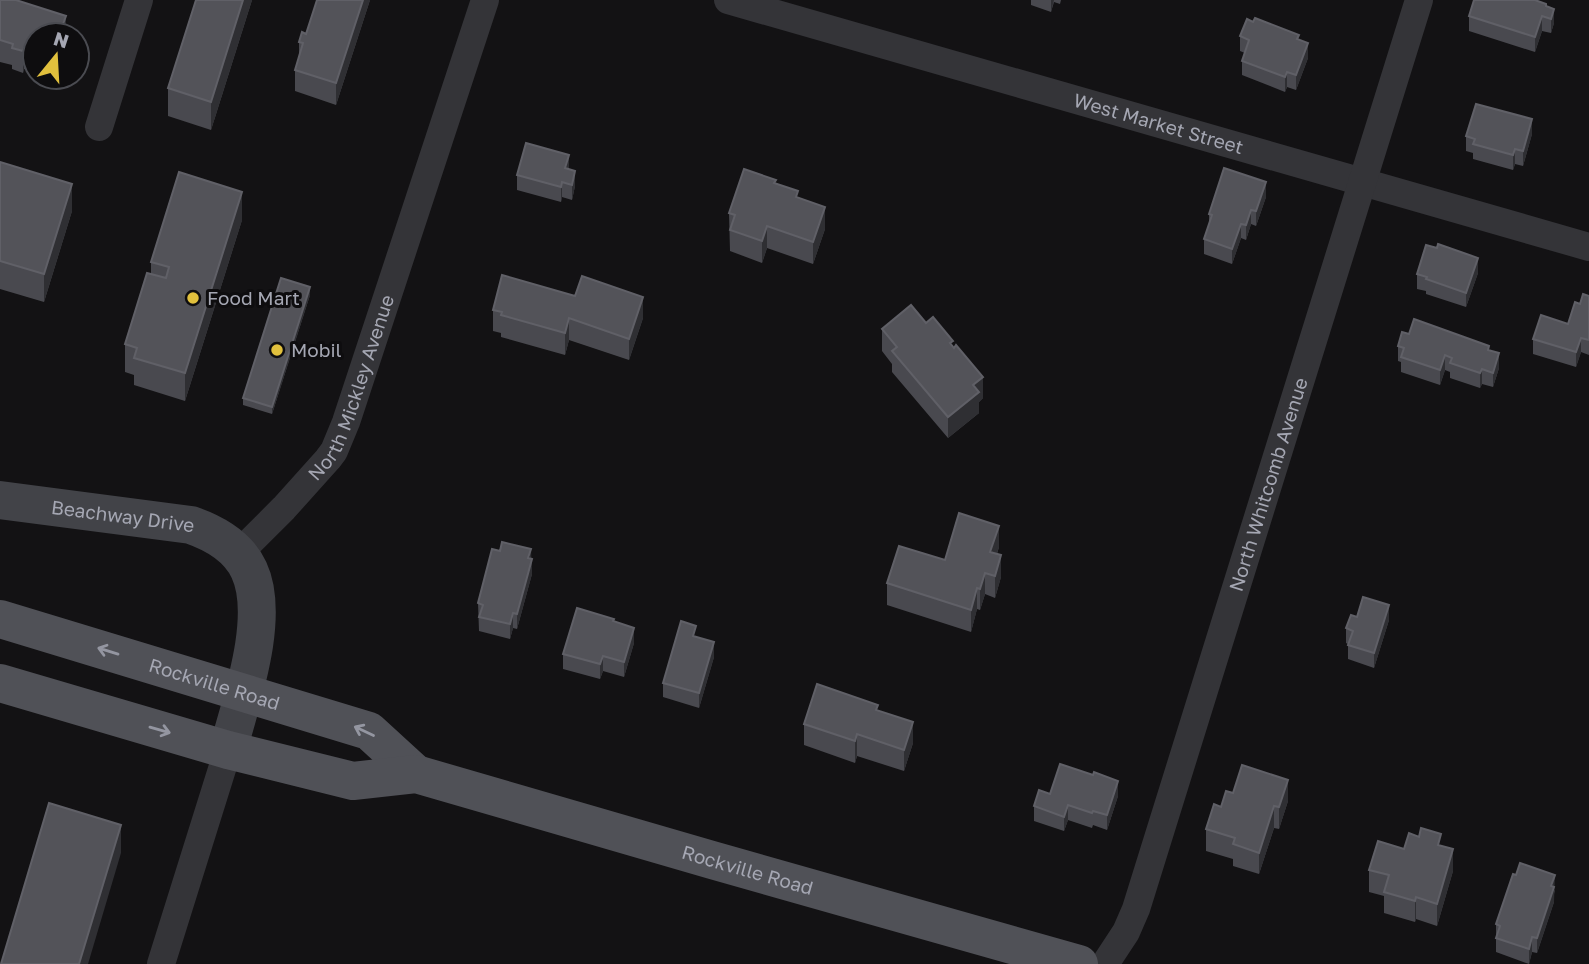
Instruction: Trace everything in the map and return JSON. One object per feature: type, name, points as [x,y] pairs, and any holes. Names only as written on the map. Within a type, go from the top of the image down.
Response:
[{"type":"main road","name":"Rockville Road","points":[[0,619],[369,731],[416,774]]},
{"type":"main road","name":"Rockville Road","points":[[0,683],[228,750],[353,781],[416,774],[1079,964]]},
{"type":"street","points":[[99,127],[139,0]]},
{"type":"street","name":"North Mickley Avenue","points":[[238,554],[284,508],[334,451],[346,422],[485,0]]},
{"type":"street","name":"West Market Street","points":[[728,0],[1589,247]]},
{"type":"street","name":"North Whitcomb Avenue","points":[[1105,964],[1126,932],[1136,909],[1419,0]]},
{"type":"street","name":"Beachway Drive","points":[[0,500],[191,525],[209,531],[225,541],[238,554]]},
{"type":"street","points":[[161,964],[228,750],[253,648],[258,611],[255,585],[249,568],[238,554]]},
{"type":"building","points":[[0,0],[16,0],[66,16],[64,21],[21,21],[21,50],[12,48],[13,44],[0,40]]},
{"type":"building","points":[[196,0],[243,0],[211,102],[168,88]]},
{"type":"building","points":[[317,0],[363,0],[336,83],[295,70],[303,43],[299,42],[302,32],[306,34]]},
{"type":"building","points":[[1474,0],[1535,0],[1554,9],[1551,19],[1542,16],[1535,37],[1469,16]]},
{"type":"building","points":[[1255,18],[1299,35],[1297,39],[1308,43],[1296,75],[1287,72],[1285,77],[1242,61],[1249,40],[1240,36],[1247,19],[1253,22]]},
{"type":"building","points":[[1476,104],[1532,119],[1523,151],[1515,149],[1513,155],[1473,144],[1475,139],[1466,136]]},
{"type":"building","points":[[526,143],[569,155],[565,168],[575,171],[572,185],[562,182],[561,187],[517,175]]},
{"type":"building","points":[[0,162],[72,184],[44,274],[0,261]]},
{"type":"building","points":[[1224,168],[1266,182],[1256,211],[1251,210],[1246,225],[1241,224],[1232,249],[1204,239]]},
{"type":"building","points":[[744,169],[776,180],[774,183],[798,191],[796,197],[825,207],[813,242],[767,226],[762,241],[730,230],[735,215],[729,213]]},
{"type":"building","name":"Food Mart","points":[[179,172],[242,192],[185,373],[134,358],[137,348],[125,344],[147,273],[166,278],[169,267],[151,262]]},
{"type":"building","points":[[1438,244],[1478,258],[1466,293],[1417,274],[1426,245],[1437,248]]},
{"type":"building","points":[[502,275],[575,296],[582,276],[643,297],[629,339],[569,318],[565,333],[501,315],[502,312],[493,310]]},
{"type":"building","name":"Mobil","points":[[281,278],[310,287],[272,407],[243,398]]},
{"type":"building","points":[[1583,294],[1589,296],[1589,340],[1581,338],[1576,352],[1533,339],[1541,315],[1568,324],[1575,302],[1580,304]]},
{"type":"building","points":[[911,305],[926,323],[933,317],[953,341],[950,343],[954,348],[956,345],[983,377],[973,385],[979,392],[948,417],[892,351],[897,347],[882,329]]},
{"type":"building","points":[[1414,319],[1489,346],[1488,350],[1499,353],[1493,373],[1482,369],[1480,373],[1450,363],[1452,358],[1445,355],[1440,370],[1401,357],[1404,348],[1398,346],[1402,332],[1409,334]]},
{"type":"building","points":[[959,513],[999,526],[990,552],[1001,555],[995,576],[985,573],[980,589],[977,588],[971,610],[887,583],[899,546],[945,560]]},
{"type":"building","points":[[502,542],[531,549],[528,558],[532,559],[517,614],[513,613],[510,624],[479,617],[483,605],[478,603],[492,549],[500,551]]},
{"type":"building","points":[[1363,597],[1389,605],[1374,653],[1348,645],[1353,631],[1346,628],[1351,615],[1357,617]]},
{"type":"building","points":[[577,608],[634,628],[624,662],[603,656],[600,664],[563,654]]},
{"type":"building","points":[[681,621],[696,626],[693,636],[714,642],[699,693],[663,683]]},
{"type":"building","points":[[817,684],[878,705],[876,710],[913,722],[904,750],[857,734],[855,741],[804,724]]},
{"type":"building","points":[[1060,764],[1118,781],[1107,815],[1068,805],[1064,817],[1034,806],[1039,790],[1050,794]]},
{"type":"building","points":[[1242,765],[1288,780],[1279,807],[1274,806],[1259,853],[1233,844],[1235,838],[1206,829],[1214,804],[1221,807],[1226,791],[1233,793]]},
{"type":"building","points":[[49,803],[121,825],[79,964],[1,964]]},
{"type":"building","points":[[1421,828],[1441,834],[1438,845],[1453,849],[1437,904],[1416,897],[1415,901],[1384,892],[1389,875],[1369,870],[1378,841],[1404,849],[1409,833],[1419,837]]},
{"type":"building","points":[[1520,863],[1555,875],[1551,886],[1554,887],[1537,938],[1532,937],[1529,949],[1496,938],[1500,926],[1496,924],[1513,874],[1516,875]]},
{"type":"place","name":"Food Mart","points":[[193,298]]},
{"type":"place","name":"Mobil","points":[[277,350]]}]
